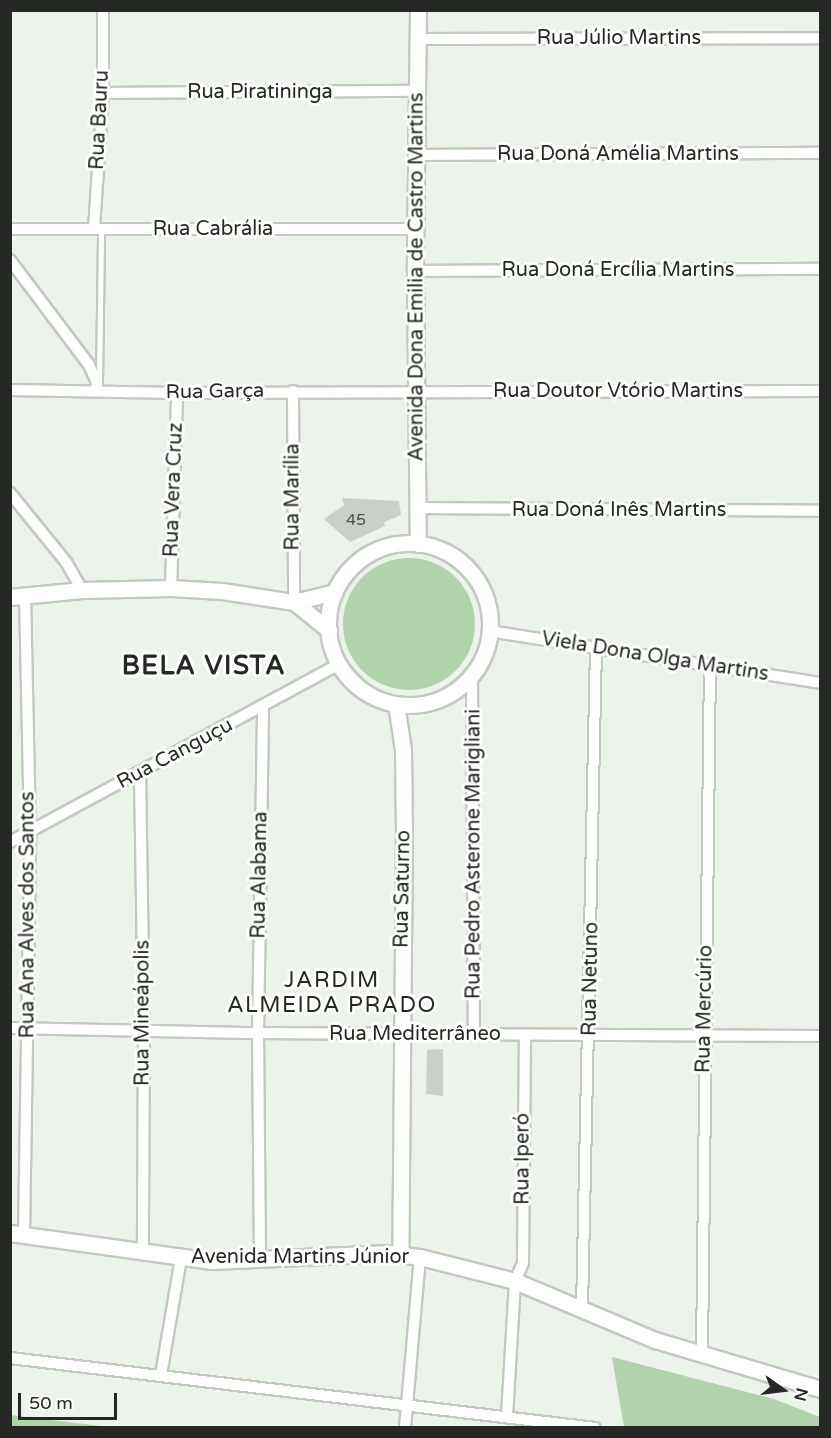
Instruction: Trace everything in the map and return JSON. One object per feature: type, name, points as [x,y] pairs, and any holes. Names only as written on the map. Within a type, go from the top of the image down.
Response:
[{"type":"street","name":"Rua Bauru","points":[[98,229],[103,93],[103,10]]},
{"type":"street","name":"Avenida Dona Emilia de Castro Martins","points":[[418,10],[414,271],[418,544]]},
{"type":"street","name":"Rua Júlio Martins","points":[[417,39],[820,38]]},
{"type":"street","name":"Rua Piratininga","points":[[103,93],[416,91]]},
{"type":"street","name":"Rua Doná Amélia Martins","points":[[416,154],[820,153]]},
{"type":"street","name":"Rua Cabrália","points":[[10,229],[415,229]]},
{"type":"street","points":[[10,260],[89,366],[97,382],[98,391]]},
{"type":"street","name":"Rua Doná Ercília Martins","points":[[414,271],[820,268]]},
{"type":"street","name":"Rua Garça","points":[[12,391],[177,393],[415,391]]},
{"type":"street","name":"Rua Marília","points":[[293,391],[294,602]]},
{"type":"street","name":"Rua Doutor Vtório Martins","points":[[415,391],[820,391]]},
{"type":"street","name":"Rua Vera Cruz","points":[[171,588],[177,393]]},
{"type":"street","points":[[10,493],[66,562],[74,591]]},
{"type":"street","name":"Rua Doná Inês Martins","points":[[418,508],[820,511]]},
{"type":"street","points":[[418,544],[443,551],[471,572],[487,603],[489,632],[484,654],[472,674],[455,691],[421,704],[396,704],[363,691],[339,664],[329,630],[331,605],[335,592],[348,571],[368,555],[391,545],[418,544]]},
{"type":"street","points":[[18,596],[74,591],[171,588],[222,591],[294,602],[335,592]]},
{"type":"street","name":"Rua Ana Alves dos Santos","points":[[17,1234],[28,1028],[30,832],[18,596]]},
{"type":"street","points":[[294,602],[329,630]]},
{"type":"street","name":"Viela Dona Olga Martins","points":[[489,632],[710,664],[820,683]]},
{"type":"street","name":"Rua Netuno","points":[[582,1310],[590,1035],[596,648]]},
{"type":"street","name":"Rua Canguçu","points":[[10,842],[339,664]]},
{"type":"street","name":"Rua Mercúrio","points":[[702,1354],[710,664]]},
{"type":"street","name":"Rua Pedro Asterone Marigliani","points":[[472,674],[474,1034]]},
{"type":"street","name":"Rua Saturno","points":[[396,704],[403,750],[400,1255]]},
{"type":"street","name":"Rua Alabama","points":[[260,1260],[258,1033],[263,707]]},
{"type":"street","name":"Rua Mineápolis","points":[[140,773],[144,1029],[143,1252]]},
{"type":"street","name":"Rua Mediterrâneo","points":[[10,1028],[258,1033],[820,1036]]},
{"type":"street","name":"Rua Iperó","points":[[507,1416],[515,1281],[523,1263],[525,1035]]},
{"type":"street","name":"Avenida Martins Júnior","points":[[17,1234],[212,1261],[400,1255],[420,1257],[515,1281],[655,1340],[820,1389]]},
{"type":"street","points":[[161,1375],[181,1257]]},
{"type":"street","points":[[405,1428],[420,1257]]},
{"type":"street","points":[[10,1358],[595,1428]]},
{"type":"lane","points":[[98,229],[98,391]]},
{"type":"lane","points":[[505,1428],[507,1416]]},
{"type":"green space","points":[[409,558],[434,563],[456,577],[470,599],[475,624],[470,649],[456,671],[434,685],[409,690],[384,685],[362,671],[348,649],[343,624],[348,599],[362,577],[384,563]]},
{"type":"green space","points":[[612,1357],[774,1399],[820,1417],[820,1427],[624,1427]]},
{"type":"green space","points":[[11,1415],[109,1427],[11,1427]]},
{"type":"building","points":[[342,498],[399,501],[401,515],[384,522],[385,526],[350,542],[324,519],[344,505]]},
{"type":"building","points":[[443,1049],[443,1096],[426,1094],[427,1050]]},
{"type":"district","name":"BELA VISTA","points":[[204,666]]},
{"type":"district","name":"JARDIM ALMEIDA PRADO","points":[[332,992]]}]
